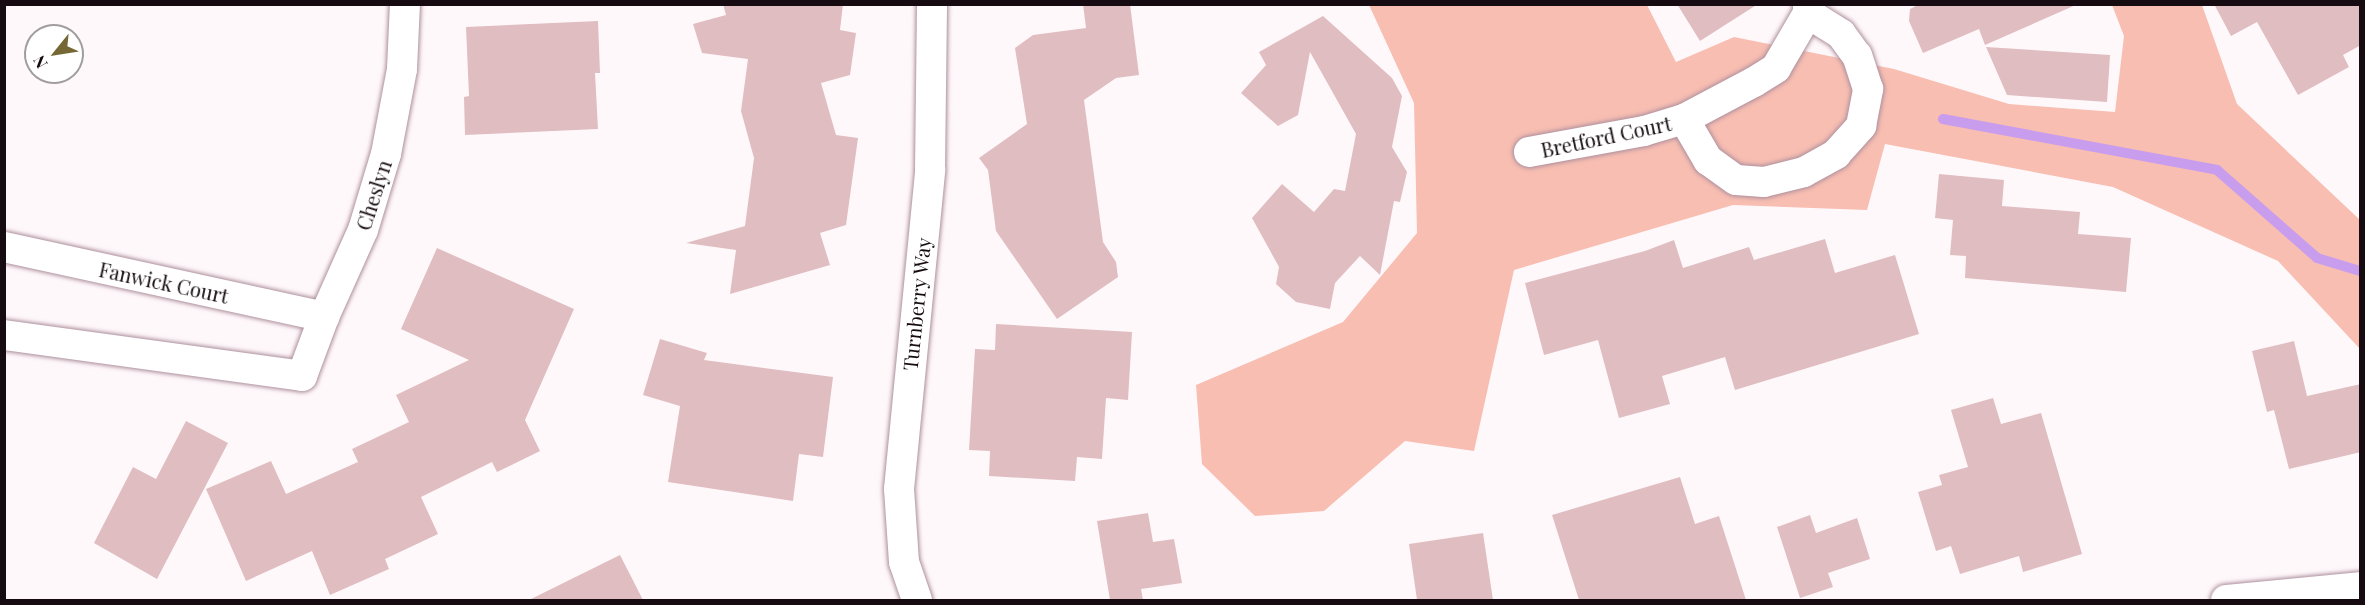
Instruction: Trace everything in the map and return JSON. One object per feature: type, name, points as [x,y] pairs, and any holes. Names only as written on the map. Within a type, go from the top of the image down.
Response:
[{"type":"street","name":"Cheslyn","points":[[4,335],[302,376],[324,317],[363,230],[386,154],[402,69],[405,4]]},
{"type":"street","name":"Turnberry Way","points":[[917,600],[904,562],[898,489],[930,170],[932,4]]},
{"type":"street","name":"Bretford Court","points":[[1529,152],[1644,131],[1684,119],[1776,68],[1808,9],[1841,34],[1857,56],[1868,89],[1861,126],[1836,154],[1804,172],[1764,182],[1736,180],[1708,160],[1684,119]]},
{"type":"street","name":"Fanwick Court","points":[[4,247],[324,317]]},
{"type":"street","points":[[2226,600],[2361,587]]},
{"type":"shaded area","points":[[1369,5],[1647,5],[1676,62],[1734,37],[1894,69],[2009,104],[2115,112],[2124,36],[2112,5],[2202,5],[2237,104],[2360,220],[2360,349],[2278,261],[2113,187],[1885,144],[1867,210],[1733,205],[1514,270],[1474,451],[1405,441],[1324,511],[1255,516],[1202,464],[1196,385],[1343,322],[1417,233],[1414,103]]},
{"type":"building","points":[[723,4],[843,4],[840,30],[856,33],[850,75],[821,83],[836,135],[858,138],[846,225],[820,233],[830,265],[730,294],[736,250],[686,243],[745,226],[754,158],[741,111],[748,59],[702,53],[693,24],[726,15]]},
{"type":"building","points":[[1083,4],[1130,4],[1139,75],[1116,78],[1084,100],[1103,242],[1116,262],[1118,277],[1057,319],[996,231],[988,170],[979,158],[1027,124],[1015,48],[1033,35],[1086,28]]},
{"type":"building","points":[[1677,4],[1758,4],[1700,41]]},
{"type":"building","points":[[1920,4],[2078,4],[1985,45],[1979,29],[1923,53],[1909,21],[1910,9]]},
{"type":"building","points":[[2214,4],[2361,4],[2361,45],[2343,55],[2349,67],[2298,95],[2257,22],[2231,36]]},
{"type":"building","points":[[1323,16],[1392,78],[1402,96],[1392,147],[1407,172],[1400,202],[1394,201],[1380,275],[1360,256],[1335,283],[1330,309],[1296,302],[1276,284],[1279,267],[1252,218],[1282,184],[1314,212],[1334,189],[1345,191],[1356,134],[1310,52],[1298,115],[1278,126],[1241,93],[1266,65],[1259,52]]},
{"type":"building","points":[[598,21],[600,73],[595,73],[598,129],[465,135],[464,97],[469,96],[466,27]]},
{"type":"building","points":[[1986,47],[2110,55],[2107,102],[2007,95]]},
{"type":"building","points":[[1939,174],[2004,180],[2002,206],[2080,212],[2078,234],[2131,238],[2126,292],[1965,278],[1966,256],[1950,255],[1953,220],[1935,218]]},
{"type":"building","points":[[1825,239],[1835,273],[1895,255],[1919,334],[1735,390],[1725,357],[1662,376],[1670,404],[1619,418],[1598,340],[1544,355],[1525,283],[1645,251],[1674,240],[1683,268],[1749,247],[1754,260]]},
{"type":"building","points":[[437,248],[574,309],[525,420],[540,451],[497,472],[492,462],[421,497],[438,534],[385,559],[389,569],[330,595],[312,551],[246,581],[206,489],[271,461],[286,494],[358,462],[352,449],[409,422],[396,395],[469,360],[401,329]]},
{"type":"building","points":[[996,324],[1132,332],[1128,400],[1106,398],[1102,459],[1077,457],[1075,481],[989,476],[990,451],[969,450],[975,349],[995,350]]},
{"type":"building","points":[[660,339],[707,353],[704,360],[833,377],[823,457],[799,454],[793,501],[668,482],[680,406],[643,395]]},
{"type":"building","points":[[2294,341],[2307,396],[2361,384],[2361,452],[2289,469],[2274,410],[2267,412],[2252,351]]},
{"type":"building","points":[[1993,398],[2001,424],[2041,413],[2082,554],[2023,572],[2019,556],[1960,574],[1951,546],[1936,551],[1918,492],[1942,485],[1939,475],[1968,467],[1951,410]]},
{"type":"building","points":[[186,421],[228,443],[157,579],[94,543],[133,467],[156,479]]},
{"type":"building","points":[[1680,477],[1695,524],[1719,516],[1746,600],[1579,600],[1552,515]]},
{"type":"building","points":[[1148,513],[1153,542],[1174,539],[1182,583],[1141,589],[1143,600],[1110,600],[1097,521]]},
{"type":"building","points":[[1810,515],[1816,533],[1857,518],[1870,559],[1828,573],[1833,587],[1800,598],[1777,527]]},
{"type":"building","points":[[1483,533],[1493,600],[1417,600],[1409,544]]},
{"type":"building","points":[[620,555],[643,600],[529,600]]},
{"type":"waterway","points":[[1943,119],[2217,170],[2317,258],[2360,271]]}]
